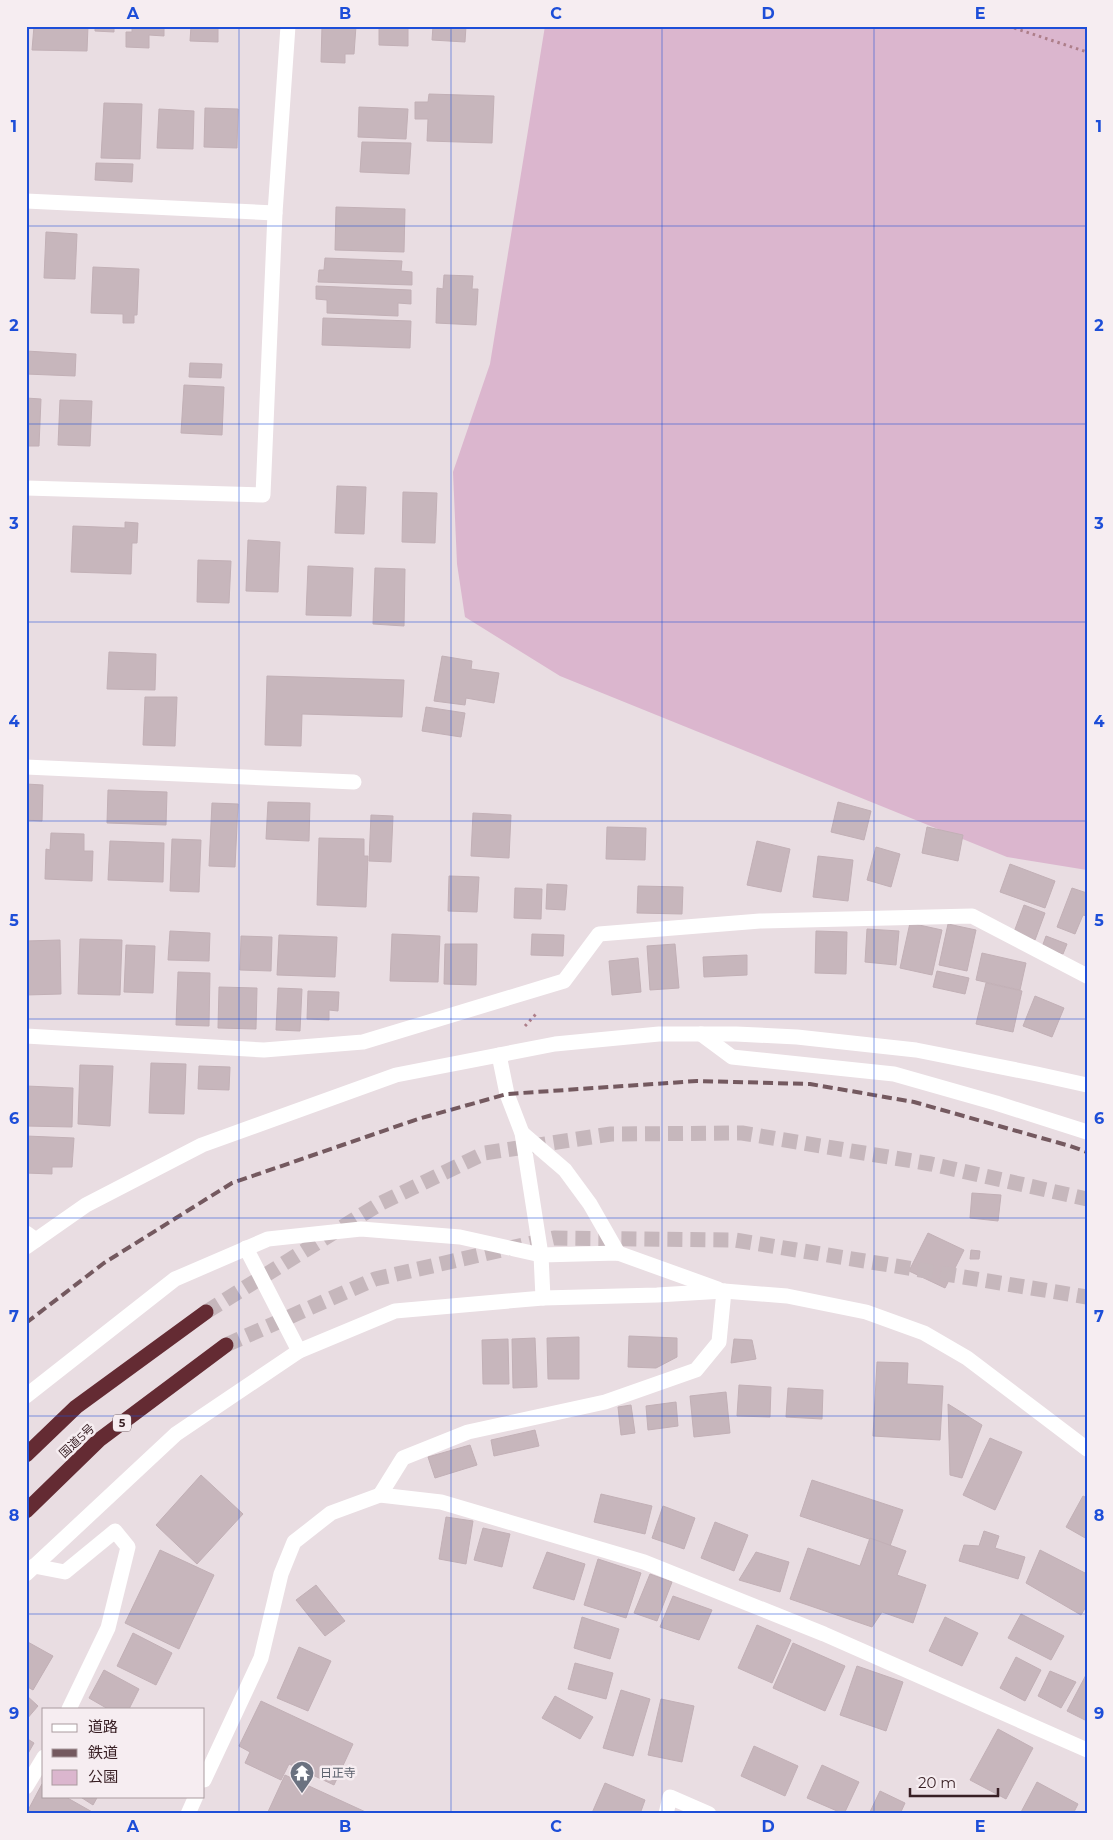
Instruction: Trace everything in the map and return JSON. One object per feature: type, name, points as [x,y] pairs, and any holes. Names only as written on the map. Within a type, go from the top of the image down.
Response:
[{"type":"highway","name":"国道5号","points":[[26,1455],[76,1407],[206,1312]]},
{"type":"highway","name":"国道5号","points":[[26,1511],[99,1440],[226,1345]]},
{"type":"street","points":[[26,488],[264,495],[275,213],[288,26]]},
{"type":"street","points":[[26,201],[275,213]]},
{"type":"street","points":[[26,767],[354,782]]},
{"type":"street","points":[[26,1036],[264,1050],[363,1042],[564,981],[599,934],[760,921],[972,916],[1087,976]]},
{"type":"street","points":[[29,1240],[86,1205],[202,1145],[396,1075],[556,1044],[659,1034],[797,1037],[916,1050],[1087,1085]]},
{"type":"street","points":[[701,1034],[732,1057],[894,1074],[996,1103],[1087,1132]]},
{"type":"street","points":[[499,1056],[507,1094],[522,1133],[541,1255],[543,1298]]},
{"type":"street","points":[[522,1133],[565,1170],[590,1204],[618,1253]]},
{"type":"street","points":[[26,1396],[176,1279],[268,1238],[361,1229],[460,1237],[541,1255],[618,1253],[724,1291]]},
{"type":"street","points":[[246,1248],[299,1351]]},
{"type":"street","points":[[380,1495],[403,1458],[468,1432],[605,1402],[696,1370],[719,1342],[724,1291]]},
{"type":"street","points":[[30,1570],[176,1434],[299,1351],[394,1311],[543,1298],[724,1291],[787,1296],[866,1312],[924,1332],[967,1358],[1087,1449]]},
{"type":"street","points":[[205,1778],[262,1658],[282,1574],[294,1542],[331,1513],[380,1495],[441,1502],[644,1562],[824,1634],[1087,1750]]},
{"type":"street","points":[[30,1570],[65,1572],[115,1531],[128,1547],[108,1628],[69,1708]]},
{"type":"street","points":[[26,1787],[42,1760]]},
{"type":"street","points":[[666,1814],[670,1797],[709,1814]]},
{"type":"street","points":[[188,1814],[195,1798]]},
{"type":"path","points":[[1008,26],[1087,52]]},
{"type":"green space","points":[[545,26],[1087,26],[1087,870],[1007,857],[560,676],[465,617],[457,564],[453,472],[490,364]]},
{"type":"building","points":[[34,26],[88,26],[87,51],[32,50]]},
{"type":"building","points":[[95,26],[114,26],[114,32],[95,31]]},
{"type":"building","points":[[132,26],[164,26],[164,36],[149,35],[149,48],[126,47],[126,32],[132,32]]},
{"type":"building","points":[[191,26],[218,26],[218,42],[190,41]]},
{"type":"building","points":[[322,26],[356,26],[354,54],[345,54],[345,63],[321,62]]},
{"type":"building","points":[[379,26],[408,26],[408,46],[379,45]]},
{"type":"building","points":[[433,26],[466,26],[465,42],[432,40]]},
{"type":"building","points":[[429,94],[494,96],[492,143],[427,141],[428,119],[415,119],[415,102],[428,102]]},
{"type":"building","points":[[104,103],[142,104],[140,159],[101,158]]},
{"type":"building","points":[[359,107],[408,109],[406,139],[358,137]]},
{"type":"building","points":[[205,108],[238,109],[237,148],[204,147]]},
{"type":"building","points":[[159,109],[194,111],[193,149],[157,148]]},
{"type":"building","points":[[362,142],[411,143],[409,174],[360,172]]},
{"type":"building","points":[[96,163],[133,164],[132,182],[95,180]]},
{"type":"building","points":[[336,207],[405,209],[404,252],[335,250]]},
{"type":"building","points":[[46,232],[77,234],[75,279],[44,278]]},
{"type":"building","points":[[325,258],[402,261],[401,271],[412,272],[412,285],[318,282],[319,270],[324,270]]},
{"type":"building","points":[[93,267],[139,269],[137,315],[134,315],[134,323],[123,323],[123,314],[91,313]]},
{"type":"building","points":[[444,275],[473,276],[472,289],[478,289],[476,325],[436,323],[437,288],[443,289]]},
{"type":"building","points":[[316,286],[411,290],[411,304],[398,303],[398,316],[327,313],[327,300],[316,299]]},
{"type":"building","points":[[323,318],[411,321],[410,348],[322,345]]},
{"type":"building","points":[[26,351],[76,354],[75,376],[26,374]]},
{"type":"building","points":[[190,363],[222,364],[221,378],[189,377]]},
{"type":"building","points":[[184,385],[224,387],[222,435],[181,433]]},
{"type":"building","points":[[26,398],[41,399],[39,446],[26,446]]},
{"type":"building","points":[[60,400],[92,401],[90,446],[58,445]]},
{"type":"building","points":[[337,486],[366,487],[364,534],[335,533]]},
{"type":"building","points":[[403,492],[437,493],[435,543],[402,542]]},
{"type":"building","points":[[125,522],[138,523],[137,543],[132,543],[131,574],[71,572],[73,526],[125,528]]},
{"type":"building","points":[[248,540],[280,542],[278,592],[246,591]]},
{"type":"building","points":[[198,560],[231,561],[229,603],[197,602]]},
{"type":"building","points":[[308,566],[353,568],[351,616],[306,615]]},
{"type":"building","points":[[375,568],[405,569],[404,626],[373,624]]},
{"type":"building","points":[[109,652],[156,654],[155,690],[107,689]]},
{"type":"building","points":[[442,656],[472,661],[471,669],[499,673],[494,703],[466,698],[465,705],[434,701]]},
{"type":"building","points":[[267,676],[404,680],[402,717],[302,714],[301,746],[265,745]]},
{"type":"building","points":[[145,697],[177,697],[175,746],[143,745]]},
{"type":"building","points":[[426,707],[465,713],[461,737],[422,731]]},
{"type":"building","points":[[26,784],[43,785],[42,821],[26,820]]},
{"type":"building","points":[[108,790],[167,792],[166,825],[107,823]]},
{"type":"building","points":[[268,802],[310,803],[309,841],[266,839]]},
{"type":"building","points":[[838,802],[871,811],[864,840],[831,832]]},
{"type":"building","points":[[212,803],[238,804],[235,867],[209,866]]},
{"type":"building","points":[[473,813],[511,815],[509,858],[471,856]]},
{"type":"building","points":[[371,815],[393,816],[391,862],[369,861]]},
{"type":"building","points":[[607,827],[646,828],[645,860],[606,859]]},
{"type":"building","points":[[927,827],[963,835],[958,861],[922,853]]},
{"type":"building","points":[[51,833],[84,834],[84,851],[93,851],[92,881],[45,879],[46,849],[50,850]]},
{"type":"building","points":[[319,838],[364,839],[364,856],[368,856],[366,907],[317,905]]},
{"type":"building","points":[[172,839],[201,840],[199,892],[170,891]]},
{"type":"building","points":[[110,841],[164,843],[163,882],[108,880]]},
{"type":"building","points":[[757,841],[790,849],[781,892],[747,885]]},
{"type":"building","points":[[876,847],[900,854],[891,887],[867,880]]},
{"type":"building","points":[[818,856],[853,860],[848,901],[813,897]]},
{"type":"building","points":[[1010,864],[1055,881],[1045,908],[1000,892]]},
{"type":"building","points":[[449,876],[479,877],[477,912],[448,911]]},
{"type":"building","points":[[547,884],[567,885],[565,910],[546,909]]},
{"type":"building","points":[[638,886],[683,887],[682,914],[637,913]]},
{"type":"building","points":[[515,888],[542,889],[541,919],[514,918]]},
{"type":"building","points":[[1072,888],[1087,893],[1087,916],[1083,915],[1075,934],[1057,927]]},
{"type":"building","points":[[1024,905],[1045,913],[1035,940],[1014,932]]},
{"type":"building","points":[[910,923],[942,930],[932,975],[900,968]]},
{"type":"building","points":[[948,924],[976,930],[967,971],[939,965]]},
{"type":"building","points":[[867,929],[899,931],[896,965],[865,962]]},
{"type":"building","points":[[170,931],[210,933],[209,961],[168,960]]},
{"type":"building","points":[[816,931],[847,932],[846,974],[815,973]]},
{"type":"building","points":[[392,934],[440,936],[438,982],[390,981]]},
{"type":"building","points":[[532,934],[564,935],[563,956],[531,955]]},
{"type":"building","points":[[279,935],[337,937],[335,977],[277,975]]},
{"type":"building","points":[[241,936],[272,937],[271,971],[240,970]]},
{"type":"building","points":[[1046,936],[1067,944],[1063,954],[1042,947]]},
{"type":"building","points":[[80,939],[122,940],[120,995],[78,994]]},
{"type":"building","points":[[60,940],[61,994],[26,995],[26,941]]},
{"type":"building","points":[[445,944],[477,944],[476,985],[444,984]]},
{"type":"building","points":[[675,944],[679,988],[650,990],[647,946]]},
{"type":"building","points":[[126,945],[155,946],[153,993],[124,992]]},
{"type":"building","points":[[982,953],[1026,963],[1020,990],[976,980]]},
{"type":"building","points":[[747,955],[747,975],[704,977],[703,957]]},
{"type":"building","points":[[638,958],[641,992],[612,995],[609,961]]},
{"type":"building","points":[[937,971],[969,978],[965,994],[933,987]]},
{"type":"building","points":[[178,972],[210,973],[209,1026],[176,1025]]},
{"type":"building","points":[[986,983],[1022,991],[1013,1032],[976,1024]]},
{"type":"building","points":[[219,987],[257,988],[256,1029],[218,1028]]},
{"type":"building","points":[[278,988],[302,989],[300,1031],[276,1030]]},
{"type":"building","points":[[308,991],[339,992],[338,1011],[329,1010],[329,1020],[307,1019]]},
{"type":"building","points":[[1035,996],[1064,1008],[1052,1037],[1023,1026]]},
{"type":"building","points":[[151,1063],[186,1064],[184,1114],[149,1113]]},
{"type":"building","points":[[80,1065],[113,1066],[110,1126],[78,1124]]},
{"type":"building","points":[[199,1066],[230,1067],[229,1090],[198,1089]]},
{"type":"building","points":[[26,1086],[73,1088],[72,1127],[26,1126]]},
{"type":"building","points":[[26,1136],[74,1138],[72,1167],[52,1167],[52,1174],[26,1173]]},
{"type":"building","points":[[972,1193],[1001,1195],[998,1221],[970,1218]]},
{"type":"building","points":[[928,1233],[964,1250],[945,1288],[909,1271]]},
{"type":"building","points":[[971,1250],[980,1251],[979,1259],[970,1259]]},
{"type":"building","points":[[629,1336],[677,1338],[677,1357],[656,1368],[628,1367]]},
{"type":"building","points":[[579,1337],[579,1379],[548,1379],[547,1338]]},
{"type":"building","points":[[535,1338],[537,1387],[513,1388],[512,1339]]},
{"type":"building","points":[[508,1339],[509,1384],[483,1384],[482,1340]]},
{"type":"building","points":[[734,1339],[752,1340],[756,1359],[731,1363]]},
{"type":"building","points":[[877,1362],[908,1363],[907,1384],[943,1386],[940,1440],[873,1436]]},
{"type":"building","points":[[739,1385],[771,1387],[770,1417],[737,1416]]},
{"type":"building","points":[[788,1388],[823,1390],[822,1419],[786,1417]]},
{"type":"building","points":[[726,1392],[730,1433],[694,1437],[690,1396]]},
{"type":"building","points":[[676,1402],[678,1426],[648,1430],[646,1406]]},
{"type":"building","points":[[948,1404],[982,1425],[962,1478],[950,1475]]},
{"type":"building","points":[[631,1405],[635,1433],[621,1435],[618,1407]]},
{"type":"building","points":[[535,1430],[539,1446],[494,1456],[491,1440]]},
{"type":"building","points":[[990,1438],[1022,1452],[995,1510],[963,1495]]},
{"type":"building","points":[[470,1445],[477,1465],[435,1478],[428,1457]]},
{"type":"building","points":[[201,1475],[243,1514],[197,1564],[156,1525]]},
{"type":"building","points":[[812,1480],[903,1510],[890,1546],[800,1516]]},
{"type":"building","points":[[601,1494],[652,1506],[645,1534],[594,1522]]},
{"type":"building","points":[[1083,1496],[1087,1498],[1087,1539],[1066,1527]]},
{"type":"building","points":[[663,1506],[695,1518],[684,1549],[652,1538]]},
{"type":"building","points":[[446,1517],[473,1521],[466,1564],[439,1559]]},
{"type":"building","points":[[715,1522],[748,1535],[734,1571],[701,1558]]},
{"type":"building","points":[[483,1528],[510,1534],[502,1567],[474,1560]]},
{"type":"building","points":[[984,1531],[999,1536],[995,1548],[1025,1557],[1018,1579],[959,1561],[964,1545],[979,1546]]},
{"type":"building","points":[[870,1538],[906,1551],[897,1575],[926,1585],[913,1623],[882,1612],[872,1627],[790,1599],[808,1548],[860,1566]]},
{"type":"building","points":[[160,1550],[214,1575],[179,1649],[125,1623]]},
{"type":"building","points":[[1040,1550],[1087,1574],[1087,1605],[1081,1615],[1026,1583]]},
{"type":"building","points":[[547,1552],[585,1564],[574,1600],[533,1588]]},
{"type":"building","points":[[756,1552],[789,1562],[780,1592],[739,1580]]},
{"type":"building","points":[[598,1559],[641,1573],[626,1618],[584,1605]]},
{"type":"building","points":[[650,1574],[672,1582],[657,1621],[634,1613]]},
{"type":"building","points":[[316,1585],[345,1621],[325,1636],[296,1600]]},
{"type":"building","points":[[673,1596],[712,1610],[699,1640],[660,1627]]},
{"type":"building","points":[[1021,1614],[1064,1636],[1051,1660],[1008,1638]]},
{"type":"building","points":[[582,1617],[619,1629],[610,1659],[574,1648]]},
{"type":"building","points":[[945,1617],[978,1633],[962,1666],[929,1651]]},
{"type":"building","points":[[757,1625],[791,1640],[772,1683],[738,1668]]},
{"type":"building","points":[[133,1633],[172,1653],[156,1685],[117,1666]]},
{"type":"building","points":[[26,1641],[53,1656],[33,1690],[26,1686]]},
{"type":"building","points":[[793,1643],[845,1666],[825,1711],[773,1688]]},
{"type":"building","points":[[299,1647],[331,1661],[308,1711],[277,1698]]},
{"type":"building","points":[[1016,1657],[1041,1670],[1025,1701],[1000,1688]]},
{"type":"building","points":[[575,1663],[613,1673],[606,1699],[568,1689]]},
{"type":"building","points":[[857,1666],[903,1682],[886,1731],[840,1715]]},
{"type":"building","points":[[104,1670],[139,1689],[130,1708],[106,1708],[89,1698]]},
{"type":"building","points":[[1050,1671],[1076,1682],[1061,1708],[1038,1696]]},
{"type":"building","points":[[1087,1673],[1087,1721],[1067,1711]]},
{"type":"building","points":[[621,1690],[650,1699],[633,1756],[603,1748]]},
{"type":"building","points":[[26,1695],[38,1706],[26,1720]]},
{"type":"building","points":[[555,1696],[593,1717],[580,1739],[542,1718]]},
{"type":"building","points":[[661,1699],[694,1706],[682,1762],[648,1755]]},
{"type":"building","points":[[261,1701],[353,1744],[334,1785],[289,1764],[281,1780],[245,1763],[250,1752],[239,1746]]},
{"type":"building","points":[[998,1729],[1033,1748],[1006,1799],[970,1780]]},
{"type":"building","points":[[26,1738],[34,1743],[26,1757]]},
{"type":"building","points":[[754,1746],[798,1766],[785,1796],[741,1776]]},
{"type":"building","points":[[822,1765],[859,1782],[844,1814],[807,1798]]},
{"type":"building","name":"日正寺","points":[[285,1775],[370,1814],[267,1814]]},
{"type":"building","points":[[1037,1782],[1078,1804],[1073,1814],[1020,1814]]},
{"type":"building","points":[[605,1783],[645,1800],[640,1814],[592,1813]]},
{"type":"building","points":[[42,1784],[42,1798],[68,1798],[94,1813],[93,1814],[26,1814]]},
{"type":"building","points":[[880,1791],[905,1803],[900,1814],[869,1814]]},
{"type":"building","points":[[82,1798],[97,1798],[93,1805]]},
{"type":"tunnel","points":[[206,1312],[381,1203],[485,1153],[611,1134],[742,1133],[931,1164],[1087,1199]]},
{"type":"tunnel","points":[[226,1345],[375,1279],[554,1238],[735,1240],[1087,1297]]},
{"type":"railway","points":[[26,1323],[104,1263],[232,1183],[418,1119],[507,1094],[697,1081],[810,1084],[914,1102],[1087,1152]]},
{"type":"place","name":"日正寺","points":[[302,1794]]}]
